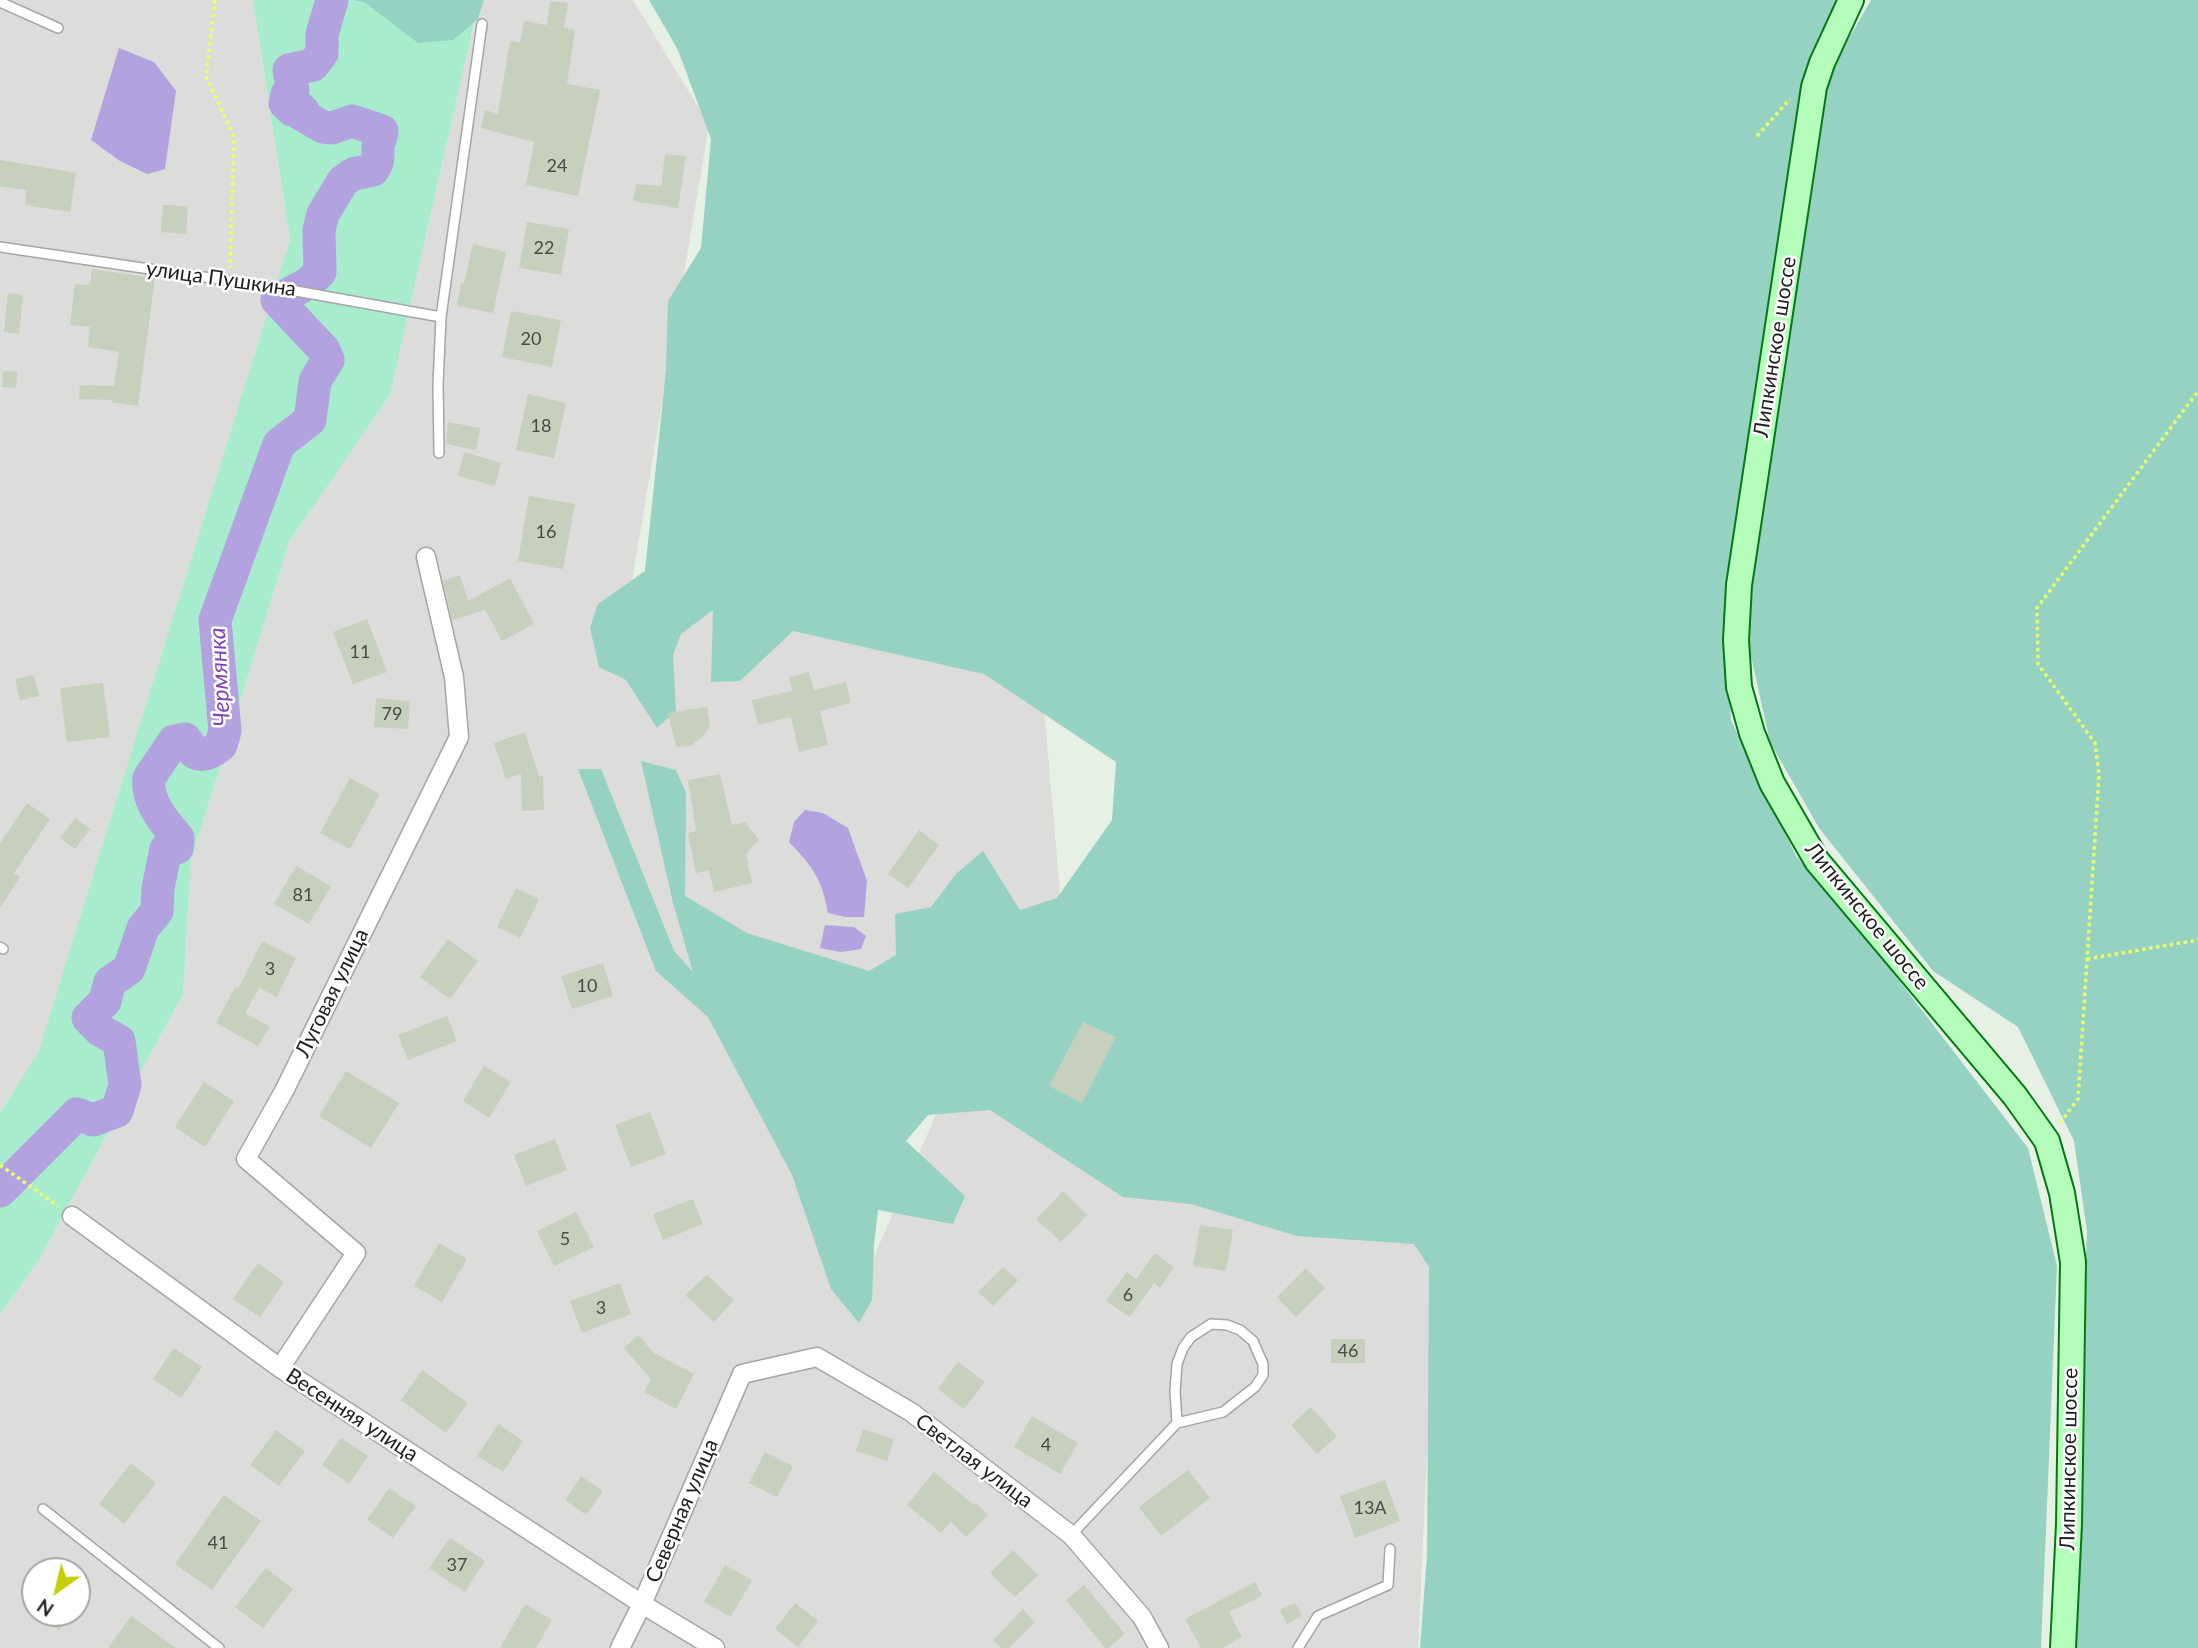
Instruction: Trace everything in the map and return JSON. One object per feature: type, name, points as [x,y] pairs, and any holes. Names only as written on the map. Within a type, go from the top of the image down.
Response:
[{"type":"street","name":"Липкинское шоссе","points":[[1851,0],[1814,87],[1739,584],[1736,640],[1739,687],[1752,733],[1772,783],[1817,861],[2015,1096],[2047,1141],[2063,1193],[2073,1262],[2069,1524],[2063,1648]]},
{"type":"street","name":"Луговая улица","points":[[280,1368],[356,1253],[246,1160],[284,1091],[459,737],[454,677],[426,557]]},
{"type":"street","name":"Весенняя улица","points":[[72,1216],[280,1368],[642,1604],[715,1648]]},
{"type":"street","name":"Светлая улица","points":[[742,1374],[817,1357],[911,1412],[1071,1535],[1142,1617],[1159,1648]]},
{"type":"street","name":"Северная улица","points":[[620,1648],[642,1604],[742,1374]]},
{"type":"lane","points":[[0,2],[58,27]]},
{"type":"lane","points":[[439,453],[440,317],[482,24]]},
{"type":"lane","name":"улица Пушкина","points":[[0,247],[320,294],[440,317]]},
{"type":"lane","points":[[1071,1535],[1177,1423],[1223,1412],[1255,1387],[1263,1375],[1263,1364],[1252,1341],[1240,1330],[1227,1325],[1211,1324],[1191,1337],[1183,1348],[1177,1364],[1177,1423]]},
{"type":"lane","points":[[43,1509],[219,1648]]},
{"type":"lane","points":[[1298,1648],[1318,1615],[1388,1585],[1390,1549]]},
{"type":"path","points":[[215,0],[206,76],[234,137],[229,280]]},
{"type":"path","points":[[2047,1141],[2078,1098],[2099,775],[2095,743],[2038,664],[2037,608],[2198,391]]},
{"type":"path","points":[[2087,959],[2198,940]]},
{"type":"path","points":[[2,1166],[72,1216]]},
{"type":"shaded area","points":[[0,0],[253,0],[290,240],[38,1054],[0,1113]]},
{"type":"shaded area","points":[[353,0],[484,0],[478,19],[453,40],[418,43],[364,2]]},
{"type":"shaded area","points":[[479,0],[633,0],[709,125],[629,599],[1039,649],[1062,916],[749,1027],[853,1305],[951,1080],[1438,1219],[1418,1648],[0,1648],[0,1315],[40,1258],[183,994],[191,861],[289,542],[390,395]]},
{"type":"shaded area","points":[[649,0],[1840,0],[1804,76],[1773,272],[1725,592],[1731,720],[1796,856],[1887,965],[2028,1148],[2057,1266],[2041,1648],[1420,1648],[1427,1555],[1429,1267],[1414,1244],[1297,1236],[1191,1204],[1123,1197],[990,1110],[928,1115],[906,1141],[965,1196],[953,1224],[878,1210],[872,1300],[859,1323],[831,1289],[792,1175],[708,1017],[656,971],[578,769],[601,769],[674,951],[693,972],[673,903],[641,761],[676,770],[686,793],[685,896],[747,933],[869,971],[896,955],[895,914],[931,907],[956,874],[983,851],[1020,910],[1057,898],[1112,820],[1116,762],[984,674],[793,631],[740,681],[711,682],[713,610],[681,634],[673,655],[676,711],[657,728],[626,680],[599,667],[590,628],[598,604],[645,571],[666,370],[668,301],[701,248],[711,139],[678,50]]},
{"type":"shaded area","points":[[1871,0],[2198,0],[2198,1648],[2070,1648],[2087,1231],[2074,1141],[2018,1027],[1933,971],[1819,828],[1770,742],[1747,638],[1754,554],[1829,73]]},
{"type":"shaded area","points":[[119,48],[154,62],[176,91],[165,169],[147,174],[120,161],[91,140]]},
{"type":"shaded area","points":[[805,810],[823,813],[848,828],[867,881],[864,917],[828,913],[823,891],[815,874],[789,842],[794,822]]},
{"type":"shaded area","points":[[825,925],[854,927],[866,936],[861,949],[841,952],[820,948]]},
{"type":"green space","points":[[253,0],[479,0],[390,395],[289,542],[191,861],[183,994],[40,1258],[0,1315],[0,1113],[38,1053],[290,240]]},
{"type":"building","points":[[550,1],[568,3],[564,28],[575,30],[567,84],[600,90],[578,196],[526,185],[534,142],[481,128],[485,110],[498,114],[510,41],[520,43],[524,21],[547,25]]},
{"type":"building","points":[[665,154],[686,156],[678,208],[633,201],[636,184],[661,186]]},
{"type":"building","points":[[0,160],[76,173],[70,212],[25,205],[27,190],[0,186]]},
{"type":"building","points":[[163,205],[188,206],[186,234],[161,232]]},
{"type":"building","points":[[527,222],[569,229],[561,275],[519,268]]},
{"type":"building","points":[[473,244],[506,252],[493,313],[457,306]]},
{"type":"building","points":[[92,269],[155,278],[138,406],[112,400],[79,399],[80,385],[114,386],[119,352],[88,347],[90,327],[70,325],[75,284],[90,285]]},
{"type":"building","points":[[8,293],[23,295],[19,334],[4,332]]},
{"type":"building","points":[[511,311],[561,320],[552,367],[502,357]]},
{"type":"building","points":[[3,371],[17,372],[16,388],[2,387]]},
{"type":"building","points":[[528,394],[566,403],[554,458],[516,450]]},
{"type":"building","points":[[448,422],[480,428],[476,450],[446,444]]},
{"type":"building","points":[[464,452],[501,463],[495,486],[458,476]]},
{"type":"building","points":[[529,496],[575,504],[563,569],[518,561]]},
{"type":"building","points":[[460,575],[468,601],[510,578],[534,624],[502,641],[485,610],[452,620],[443,581]]},
{"type":"building","points":[[367,619],[387,672],[353,684],[333,632]]},
{"type":"building","points":[[809,672],[814,690],[846,682],[851,703],[820,711],[828,745],[799,752],[791,717],[758,725],[752,700],[792,691],[789,677]]},
{"type":"building","points":[[34,675],[39,696],[20,700],[15,679]]},
{"type":"building","points":[[103,683],[110,737],[67,742],[60,688]]},
{"type":"building","points":[[376,698],[410,701],[408,729],[374,727]]},
{"type":"building","points":[[707,707],[710,725],[704,735],[691,746],[676,747],[668,713]]},
{"type":"building","points":[[525,732],[539,776],[543,776],[544,810],[522,811],[521,774],[506,779],[494,743]]},
{"type":"building","points":[[720,774],[732,825],[745,822],[759,840],[746,854],[752,883],[714,892],[709,870],[696,873],[688,833],[696,831],[688,780]]},
{"type":"building","points":[[350,778],[380,794],[350,849],[320,833]]},
{"type":"building","points":[[27,803],[50,819],[14,873],[20,877],[0,908],[0,843]]},
{"type":"building","points":[[75,818],[90,829],[75,849],[60,838]]},
{"type":"building","points":[[919,830],[939,845],[908,888],[888,874]]},
{"type":"building","points":[[296,866],[331,886],[309,924],[274,904]]},
{"type":"building","points":[[516,888],[539,899],[520,938],[497,927]]},
{"type":"building","points":[[448,939],[478,961],[450,999],[420,977]]},
{"type":"building","points":[[262,941],[296,958],[277,997],[259,988],[245,1013],[270,1027],[258,1046],[216,1023],[235,987],[238,989]]},
{"type":"building","points":[[603,963],[613,996],[572,1009],[561,976]]},
{"type":"building","points":[[447,1016],[457,1041],[408,1060],[398,1035]]},
{"type":"building","points":[[1083,1022],[1116,1037],[1082,1103],[1049,1086]]},
{"type":"building","points":[[484,1066],[511,1082],[489,1118],[463,1101]]},
{"type":"building","points":[[346,1071],[399,1103],[371,1148],[319,1116]]},
{"type":"building","points":[[204,1082],[234,1101],[205,1147],[175,1127]]},
{"type":"building","points":[[650,1112],[666,1154],[631,1167],[615,1125]]},
{"type":"building","points":[[555,1139],[567,1170],[526,1186],[514,1155]]},
{"type":"building","points":[[1063,1191],[1087,1215],[1061,1242],[1036,1219]]},
{"type":"building","points":[[693,1199],[703,1224],[663,1240],[653,1214]]},
{"type":"building","points":[[576,1212],[594,1247],[554,1266],[537,1231]]},
{"type":"building","points":[[1200,1225],[1233,1230],[1226,1271],[1193,1266]]},
{"type":"building","points":[[439,1243],[467,1259],[442,1302],[414,1286]]},
{"type":"building","points":[[1155,1253],[1174,1267],[1160,1288],[1154,1283],[1130,1317],[1106,1301],[1127,1272],[1136,1279]]},
{"type":"building","points":[[258,1263],[284,1282],[260,1317],[233,1299]]},
{"type":"building","points":[[1003,1267],[1018,1280],[993,1306],[978,1292]]},
{"type":"building","points":[[1306,1268],[1325,1288],[1296,1317],[1277,1297]]},
{"type":"building","points":[[707,1275],[734,1300],[714,1322],[685,1295]]},
{"type":"building","points":[[620,1283],[631,1314],[582,1333],[570,1301]]},
{"type":"building","points":[[638,1335],[654,1353],[694,1374],[676,1409],[644,1392],[651,1379],[624,1348]]},
{"type":"building","points":[[1331,1339],[1365,1339],[1365,1363],[1331,1363]]},
{"type":"building","points":[[174,1348],[202,1367],[181,1398],[153,1379]]},
{"type":"building","points":[[958,1362],[985,1382],[964,1409],[938,1389]]},
{"type":"building","points":[[422,1370],[468,1403],[446,1433],[401,1400]]},
{"type":"building","points":[[1311,1407],[1337,1436],[1317,1454],[1291,1425]]},
{"type":"building","points":[[1032,1416],[1078,1443],[1060,1474],[1014,1447]]},
{"type":"building","points":[[498,1424],[523,1441],[503,1472],[477,1456]]},
{"type":"building","points":[[863,1429],[894,1439],[887,1461],[856,1451]]},
{"type":"building","points":[[276,1430],[305,1451],[279,1486],[250,1465]]},
{"type":"building","points":[[341,1438],[368,1456],[349,1484],[322,1465]]},
{"type":"building","points":[[765,1452],[793,1466],[777,1497],[749,1483]]},
{"type":"building","points":[[131,1463],[156,1483],[124,1524],[99,1504]]},
{"type":"building","points":[[1188,1470],[1210,1498],[1161,1536],[1139,1507]]},
{"type":"building","points":[[934,1472],[988,1515],[966,1537],[951,1522],[941,1533],[907,1505]]},
{"type":"building","points":[[581,1476],[603,1491],[586,1515],[565,1500]]},
{"type":"building","points":[[1385,1480],[1400,1521],[1355,1538],[1340,1496]]},
{"type":"building","points":[[389,1488],[416,1506],[393,1538],[367,1520]]},
{"type":"building","points":[[224,1495],[261,1521],[212,1590],[175,1564]]},
{"type":"building","points":[[450,1538],[485,1561],[465,1592],[429,1568]]},
{"type":"building","points":[[1013,1550],[1038,1575],[1015,1597],[990,1573]]},
{"type":"building","points":[[725,1565],[752,1580],[731,1617],[704,1602]]},
{"type":"building","points":[[266,1568],[293,1589],[263,1628],[235,1607]]},
{"type":"building","points":[[1255,1582],[1262,1596],[1229,1612],[1242,1637],[1222,1648],[1201,1648],[1185,1619]]},
{"type":"building","points":[[1084,1585],[1125,1634],[1108,1648],[1105,1648],[1066,1600]]},
{"type":"building","points":[[795,1603],[818,1621],[798,1647],[775,1629]]},
{"type":"building","points":[[1295,1603],[1302,1616],[1287,1624],[1280,1610]]},
{"type":"building","points":[[525,1604],[552,1620],[536,1648],[500,1648]]},
{"type":"building","points":[[1023,1609],[1035,1622],[1009,1648],[1001,1648],[993,1640]]},
{"type":"building","points":[[131,1616],[176,1648],[108,1648]]},
{"type":"waterway","name":"Чермянка","points":[[0,1191],[77,1114],[93,1120],[117,1111],[125,1085],[119,1041],[100,1030],[88,1018],[105,1001],[110,982],[129,969],[143,928],[157,911],[158,888],[166,849],[177,848],[178,838],[153,803],[149,778],[174,741],[185,739],[195,753],[203,754],[221,745],[225,731],[215,620],[279,444],[310,420],[315,381],[328,360],[324,350],[277,300],[309,283],[320,272],[319,230],[323,214],[343,181],[353,174],[373,170],[382,133],[352,121],[332,128],[323,127],[302,115],[300,108],[292,110],[285,103],[287,94],[293,90],[289,70],[313,65],[322,53],[322,34],[332,0]]}]
